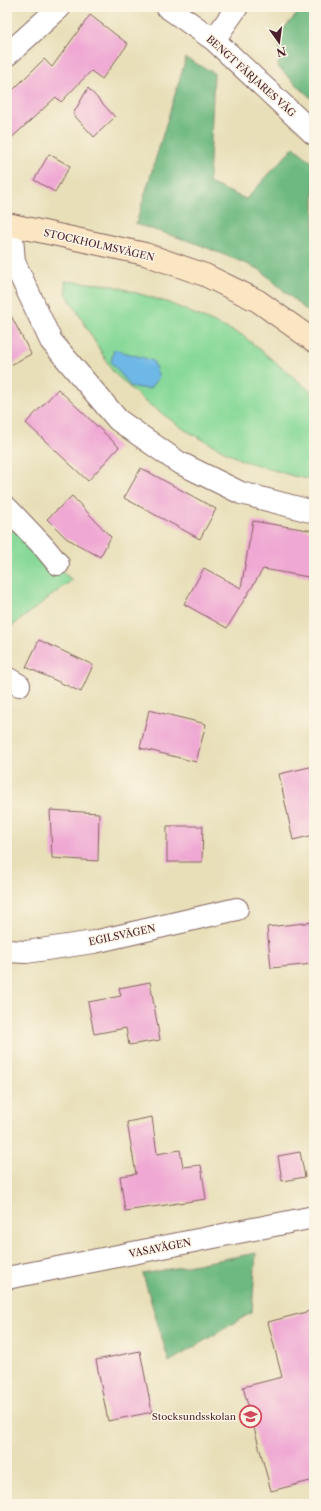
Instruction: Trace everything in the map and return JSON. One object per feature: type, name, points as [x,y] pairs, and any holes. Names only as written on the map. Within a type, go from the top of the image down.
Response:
[{"type":"street","points":[[7,55],[60,7]]},
{"type":"street","name":"BENGT FÄRJARES VÄG","points":[[167,7],[214,40],[314,134]]},
{"type":"street","points":[[214,40],[237,7]]},
{"type":"street","points":[[9,225],[14,262],[51,341],[118,420],[178,462],[241,494],[314,512]]},
{"type":"street","name":"STOCKHOLMSVÄGEN","points":[[9,225],[145,254],[205,275],[258,301],[314,340]]},
{"type":"street","points":[[7,508],[58,564]]},
{"type":"street","name":"EGILSVÄGEN","points":[[7,951],[26,952],[94,942],[237,909]]},
{"type":"street","name":"VASAVÄGEN","points":[[7,1278],[314,1217]]},
{"type":"green space","points":[[304,7],[314,7],[314,101],[278,67],[280,32]]},
{"type":"green space","points":[[186,58],[214,73],[209,183],[246,199],[294,147],[314,164],[314,317],[259,269],[195,243],[136,224]]},
{"type":"green space","points":[[65,281],[111,285],[169,303],[242,335],[314,394],[314,480],[293,476],[241,460],[185,430],[143,400],[113,372],[66,293]]},
{"type":"green space","points":[[7,525],[72,580],[7,630]]},
{"type":"green space","points":[[256,1253],[252,1312],[169,1362],[143,1274]]},
{"type":"water","points":[[114,349],[153,361],[159,377],[149,389],[131,387],[111,362]]},
{"type":"building","points":[[90,15],[128,44],[102,79],[91,71],[61,102],[56,97],[7,142],[7,96],[44,59],[52,67]]},
{"type":"building","points":[[88,88],[115,117],[94,137],[73,114]]},
{"type":"building","points":[[49,154],[70,166],[55,192],[34,180]]},
{"type":"building","points":[[7,308],[31,354],[7,367]]},
{"type":"building","points":[[58,389],[119,447],[88,481],[26,423]]},
{"type":"building","points":[[141,468],[216,509],[200,539],[124,498]]},
{"type":"building","points":[[72,496],[111,537],[100,557],[66,538],[47,519]]},
{"type":"building","points":[[253,521],[314,531],[314,578],[263,569],[227,628],[184,604],[204,568],[241,588]]},
{"type":"building","points":[[39,640],[93,665],[81,692],[26,667]]},
{"type":"building","points":[[149,710],[206,724],[196,762],[140,748]]},
{"type":"building","points":[[314,766],[314,835],[293,840],[279,774]]},
{"type":"building","points":[[50,810],[99,813],[98,861],[52,858]]},
{"type":"building","points":[[167,826],[203,826],[202,862],[167,862]]},
{"type":"building","points":[[314,922],[314,964],[271,968],[267,927]]},
{"type":"building","points":[[150,982],[160,1040],[129,1045],[126,1028],[94,1034],[88,1002],[121,996],[119,988]]},
{"type":"building","points":[[152,1117],[157,1154],[180,1150],[183,1167],[201,1165],[206,1199],[125,1211],[120,1176],[136,1174],[127,1122]]},
{"type":"building","points":[[300,1152],[305,1177],[282,1181],[278,1156]]},
{"type":"building","points":[[314,1310],[314,1480],[271,1491],[243,1387],[282,1377],[268,1322]]},
{"type":"building","points":[[140,1351],[152,1412],[108,1421],[96,1360]]},
{"type":"place","name":"Stocksundsskolan","points":[[251,1416]]}]
